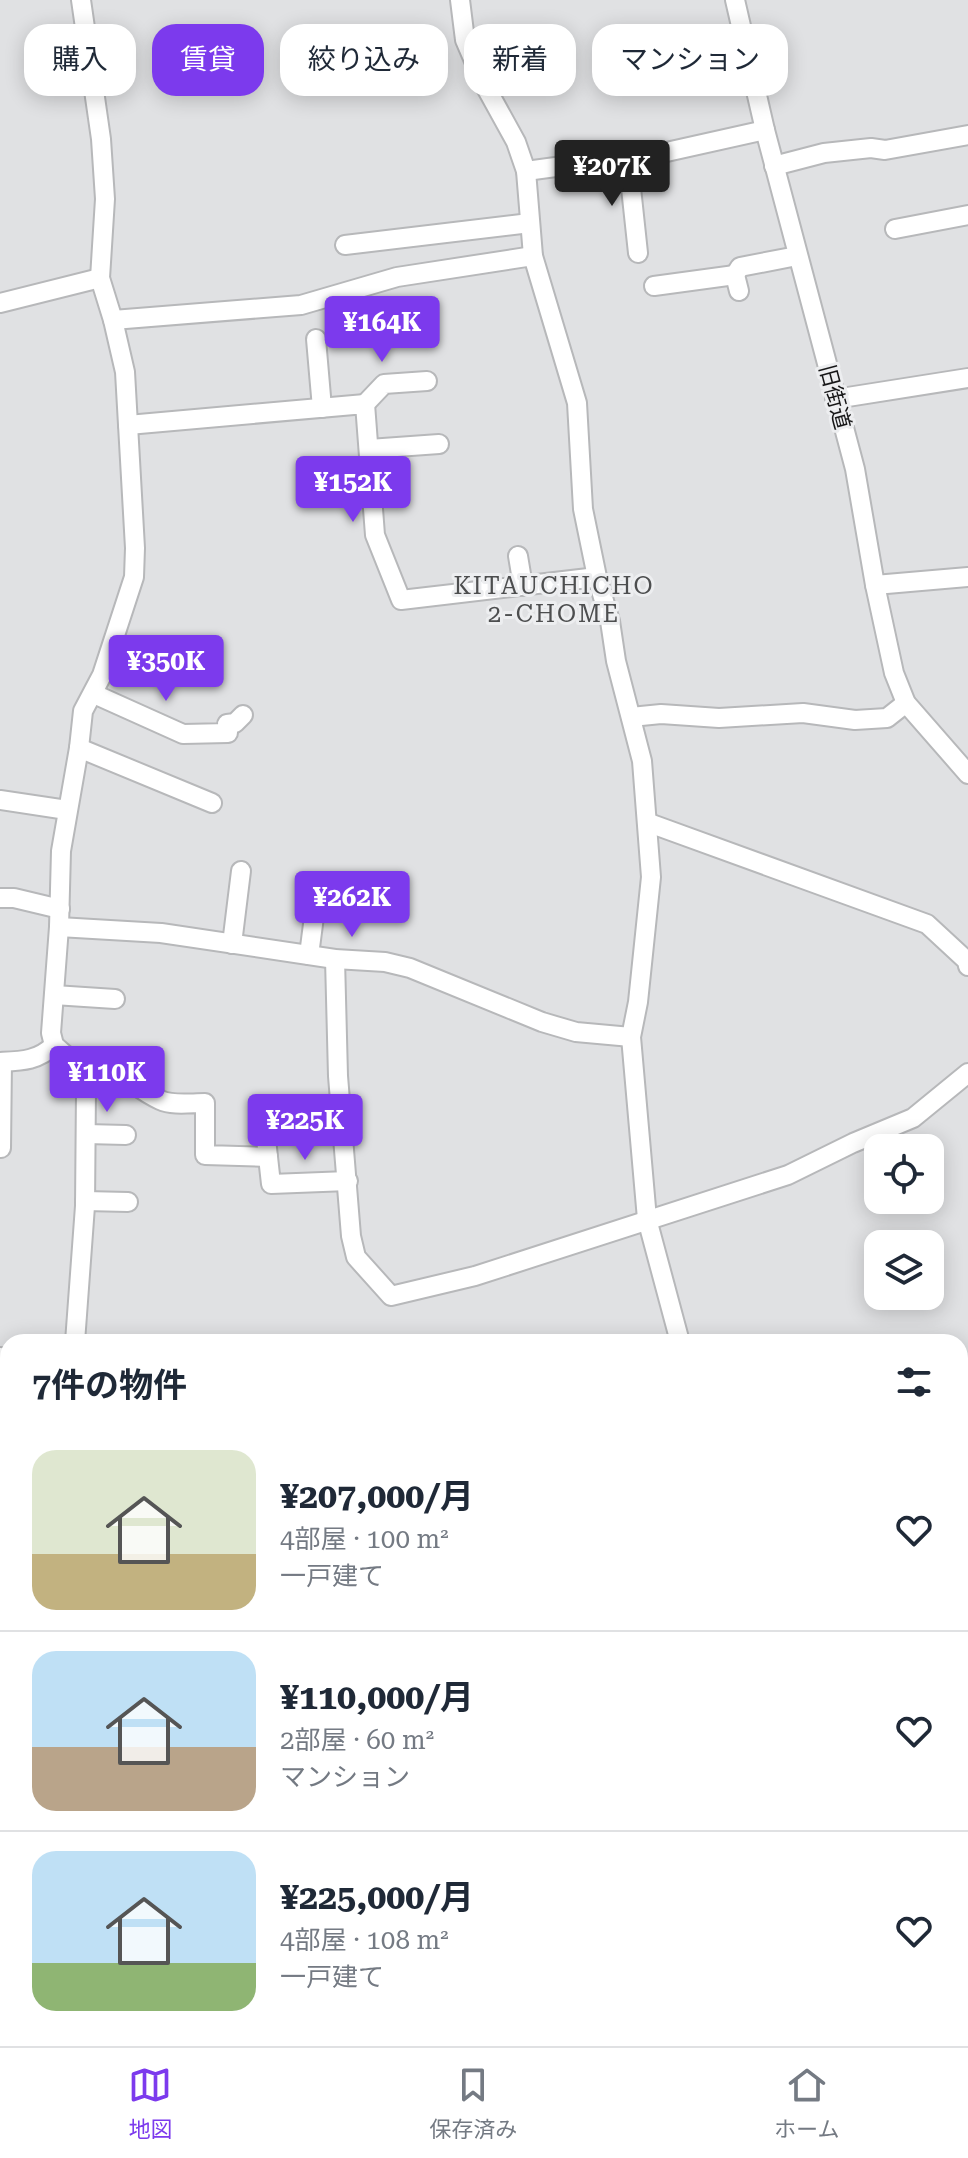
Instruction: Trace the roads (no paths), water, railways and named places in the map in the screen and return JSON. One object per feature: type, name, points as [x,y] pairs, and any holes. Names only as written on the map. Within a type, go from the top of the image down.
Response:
[{"type":"street","points":[[76,1334],[85,1201],[86,1089],[79,1067],[54,1045],[51,1033],[60,918],[61,851],[83,711],[94,694],[134,577],[135,548],[125,372],[100,278],[105,199],[101,139],[81,0]]},
{"type":"street","points":[[460,0],[465,40],[484,84],[516,142],[526,171],[533,256],[577,403],[583,509],[610,621],[616,661],[642,761],[651,877],[638,1002],[631,1037],[647,1219],[678,1334]]},
{"type":"street","name":"旧街道","points":[[735,0],[797,256],[855,469],[894,673],[906,703],[968,774]]},
{"type":"street","points":[[526,171],[659,157],[662,153],[765,130]]},
{"type":"street","points":[[774,166],[824,153],[864,156],[934,133],[968,135]]},
{"type":"street","points":[[628,160],[638,253]]},
{"type":"street","points":[[895,229],[968,215]]},
{"type":"street","points":[[345,245],[530,223]]},
{"type":"street","points":[[113,320],[301,305],[397,277],[533,256]]},
{"type":"street","points":[[664,290],[737,283],[740,267],[797,256]]},
{"type":"street","points":[[0,303],[100,278]]},
{"type":"street","points":[[316,339],[322,408]]},
{"type":"street","points":[[835,399],[968,378]]},
{"type":"street","points":[[128,425],[365,404],[384,384],[427,381]]},
{"type":"street","points":[[365,404],[375,535],[401,600],[597,577]]},
{"type":"street","points":[[369,449],[439,444]]},
{"type":"street","points":[[518,556],[523,586]]},
{"type":"street","points":[[875,585],[968,577]]},
{"type":"street","points":[[94,694],[183,734],[228,733],[227,724],[235,723],[243,715]]},
{"type":"street","points":[[631,717],[661,714],[719,718],[803,713],[855,720],[887,718],[906,703]]},
{"type":"street","points":[[79,748],[212,803]]},
{"type":"street","points":[[0,800],[67,810]]},
{"type":"street","points":[[649,823],[927,924],[967,961],[968,966]]},
{"type":"street","points":[[232,944],[241,871]]},
{"type":"street","points":[[309,955],[318,886]]},
{"type":"street","points":[[0,898],[14,898],[60,918],[335,959],[385,962],[410,968],[542,1022],[576,1032],[631,1037]]},
{"type":"street","points":[[335,959],[338,1076],[351,1236],[356,1257],[391,1296],[475,1276],[788,1175],[913,1118],[968,1073]]},
{"type":"street","points":[[54,995],[115,999]]},
{"type":"street","points":[[1,1148],[1,1062],[31,1060],[47,1053],[54,1045]]},
{"type":"street","points":[[79,1067],[99,1066],[118,1071],[161,1100],[176,1104],[205,1103],[205,1155],[267,1148],[271,1184],[348,1181]]},
{"type":"street","points":[[86,1134],[126,1135]]},
{"type":"street","points":[[85,1201],[128,1202]]},
{"type":"district","name":"KITAUCHICHO 2-CHOME","points":[[554,600]]}]
